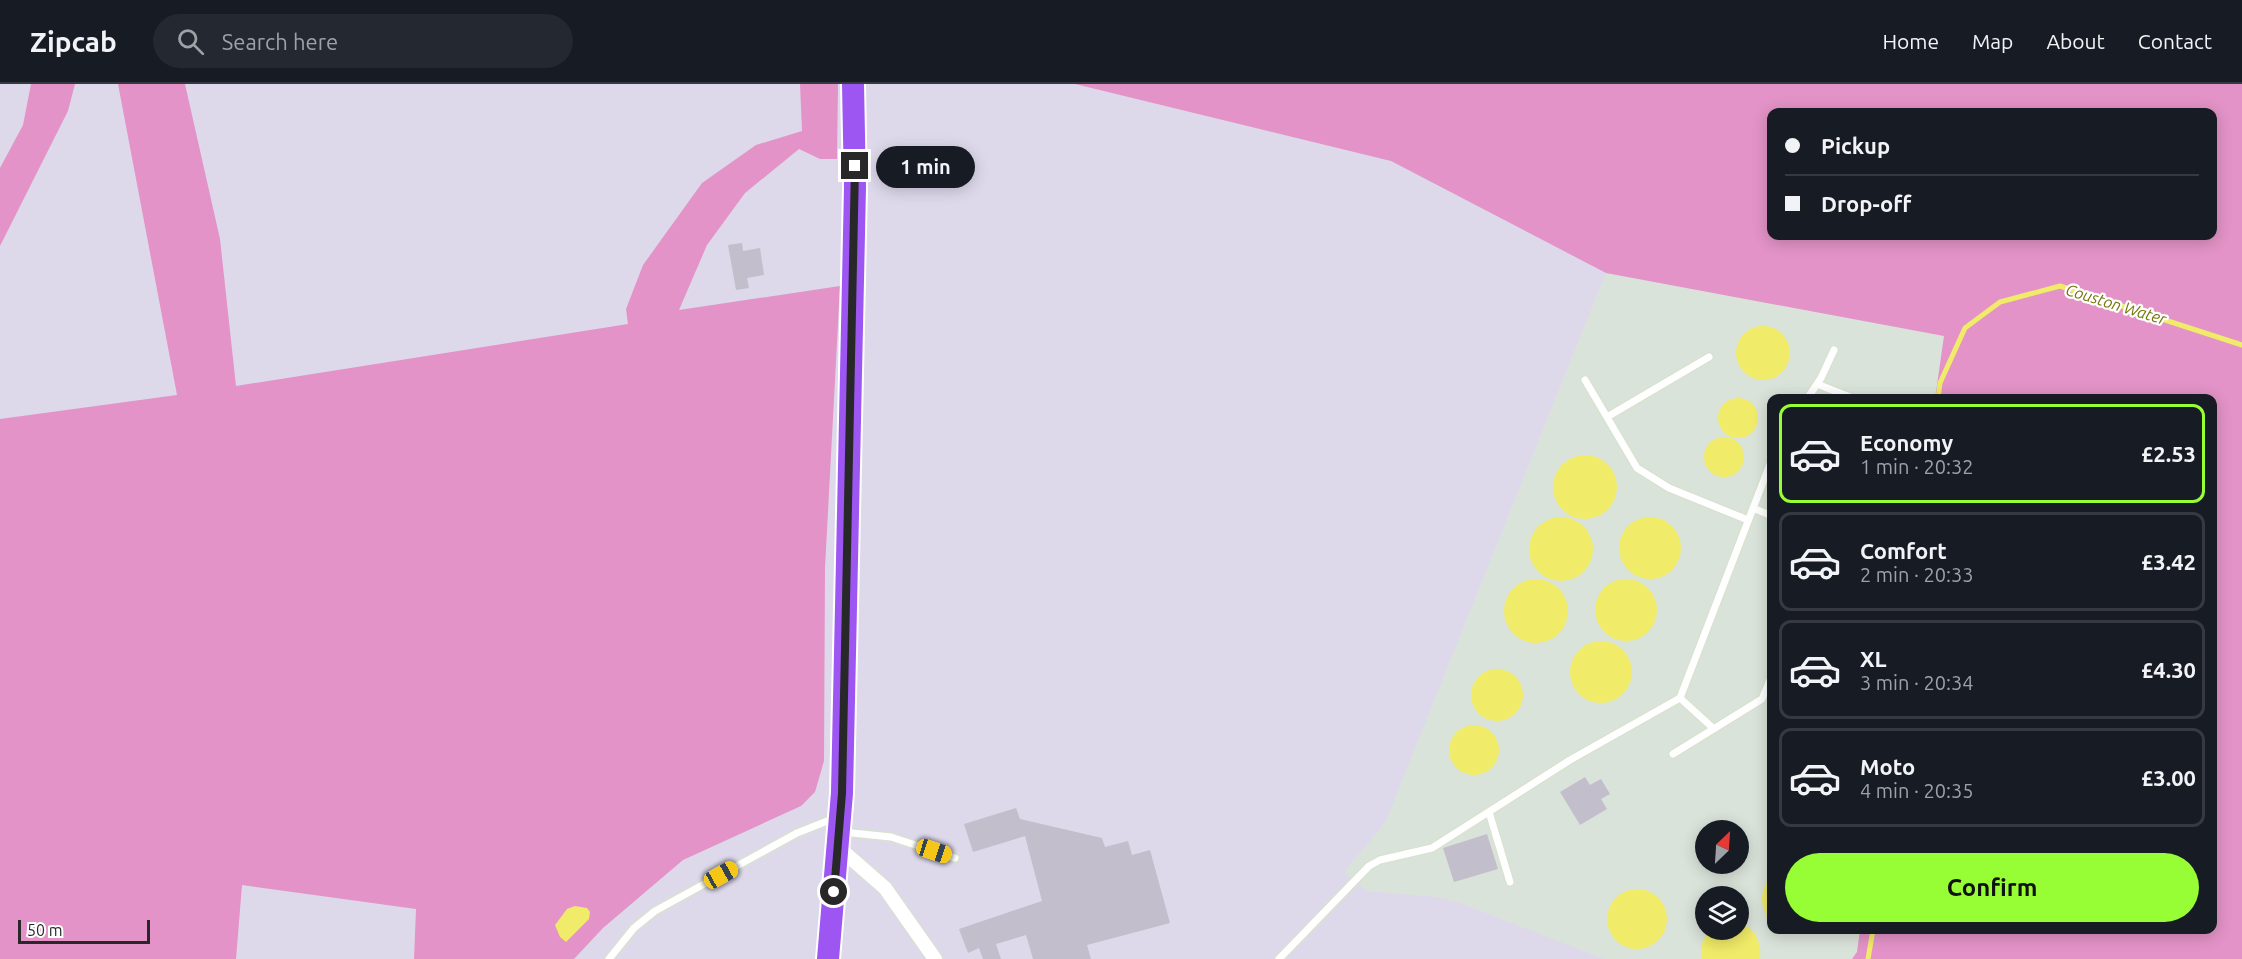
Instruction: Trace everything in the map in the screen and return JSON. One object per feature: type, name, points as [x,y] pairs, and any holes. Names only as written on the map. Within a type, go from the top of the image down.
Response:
[{"type":"main road","points":[[828,959],[839,832],[855,187],[853,84]]},
{"type":"street","points":[[839,832],[885,888],[935,959]]},
{"type":"lane","points":[[1810,394],[1834,350]]},
{"type":"lane","points":[[1607,417],[1709,357]]},
{"type":"lane","points":[[1585,380],[1637,468],[1648,477],[1748,520]]},
{"type":"lane","points":[[1817,384],[1842,394]]},
{"type":"lane","points":[[1279,959],[1369,866],[1380,860],[1432,848],[1570,760],[1680,698],[1767,472]]},
{"type":"lane","points":[[1753,508],[1767,514]]},
{"type":"lane","points":[[1673,754],[1762,699],[1767,687]]},
{"type":"lane","points":[[1680,698],[1714,729]]},
{"type":"lane","points":[[1489,812],[1510,882]]},
{"type":"lane","points":[[609,959],[634,928],[655,911],[797,833],[839,832],[891,837],[955,858]]},
{"type":"shaded area","points":[[31,84],[75,84],[68,111],[0,246],[0,168],[23,125]]},
{"type":"shaded area","points":[[118,84],[185,84],[220,239],[236,386],[628,324],[626,309],[643,265],[702,183],[756,145],[802,131],[800,84],[838,84],[837,159],[820,159],[799,149],[745,193],[707,245],[679,310],[840,286],[825,568],[824,761],[815,792],[801,806],[683,860],[603,928],[574,959],[414,959],[416,909],[242,885],[236,959],[0,959],[0,419],[177,395]]},
{"type":"shaded area","points":[[1075,84],[2242,84],[2242,959],[1852,959],[1857,952],[1859,934],[2217,934],[2217,394],[1936,394],[1944,336],[1606,273],[1391,161]]},
{"type":"shaded area","points":[[1606,273],[1944,336],[1936,394],[1767,394],[1767,934],[1859,934],[1857,952],[1852,959],[1604,959],[1463,904],[1437,897],[1367,891],[1344,872],[1385,823]]},
{"type":"shaded area","points":[[1758,326],[1768,326],[1778,330],[1786,338],[1790,353],[1786,368],[1778,376],[1768,380],[1758,380],[1748,376],[1740,368],[1736,358],[1736,348],[1740,338],[1748,330]]},
{"type":"shaded area","points":[[1738,398],[1752,404],[1758,418],[1752,432],[1738,438],[1724,432],[1718,418],[1724,404]]},
{"type":"shaded area","points":[[1724,437],[1732,438],[1738,443],[1743,449],[1743,465],[1738,471],[1732,476],[1724,477],[1716,476],[1710,471],[1705,465],[1704,457],[1705,449],[1710,443],[1716,438]]},
{"type":"shaded area","points":[[1585,455],[1603,461],[1611,469],[1617,487],[1611,505],[1603,513],[1585,519],[1567,513],[1559,505],[1553,487],[1559,469],[1567,461]]},
{"type":"shaded area","points":[[1561,517],[1579,523],[1587,531],[1593,549],[1587,567],[1579,575],[1561,581],[1543,575],[1535,567],[1529,549],[1535,531],[1543,523]]},
{"type":"shaded area","points":[[1650,517],[1662,519],[1672,526],[1679,536],[1681,548],[1679,560],[1672,570],[1662,577],[1650,579],[1638,577],[1628,570],[1621,560],[1619,548],[1621,536],[1628,526],[1638,519]]},
{"type":"shaded area","points":[[1536,579],[1548,581],[1559,588],[1566,599],[1568,611],[1566,623],[1559,634],[1548,641],[1536,643],[1524,641],[1513,634],[1506,623],[1504,611],[1506,599],[1513,588],[1524,581]]},
{"type":"shaded area","points":[[1626,579],[1638,581],[1648,588],[1655,598],[1657,610],[1655,622],[1648,632],[1638,639],[1626,641],[1614,639],[1604,632],[1597,622],[1595,610],[1597,598],[1604,588],[1614,581]]},
{"type":"shaded area","points":[[1601,641],[1623,650],[1632,672],[1623,694],[1601,703],[1579,694],[1570,672],[1579,650]]},
{"type":"shaded area","points":[[1497,669],[1507,671],[1515,677],[1521,685],[1523,695],[1521,705],[1515,713],[1507,719],[1497,721],[1487,719],[1479,713],[1473,705],[1471,695],[1473,685],[1479,677],[1487,671]]},
{"type":"shaded area","points":[[1469,725],[1479,725],[1492,732],[1499,745],[1499,755],[1492,768],[1479,775],[1469,775],[1460,771],[1453,764],[1449,755],[1449,745],[1453,736],[1460,729]]},
{"type":"shaded area","points":[[1767,882],[1767,916],[1762,899]]},
{"type":"shaded area","points":[[1631,889],[1643,889],[1654,894],[1662,902],[1667,919],[1665,931],[1654,944],[1643,949],[1631,949],[1620,944],[1612,936],[1607,925],[1607,913],[1612,902],[1620,894]]},
{"type":"shaded area","points":[[575,906],[587,908],[590,912],[589,919],[566,942],[560,937],[555,925],[567,909]]},
{"type":"shaded area","points":[[1749,928],[1758,941],[1760,959],[1702,959],[1701,945],[1704,940],[1749,940]]},
{"type":"building","points":[[742,243],[743,251],[760,248],[764,275],[747,278],[749,288],[736,290],[728,245]]},
{"type":"building","points":[[1585,777],[1590,785],[1601,779],[1610,794],[1601,799],[1607,809],[1580,825],[1560,792]]},
{"type":"building","points":[[1016,808],[1020,819],[1102,838],[1105,847],[1128,841],[1132,855],[1150,850],[1170,923],[1087,945],[1091,959],[1033,959],[1026,935],[996,944],[1001,959],[983,959],[979,948],[968,953],[959,929],[1042,901],[1025,836],[973,852],[964,824]]},
{"type":"building","points":[[1487,834],[1498,869],[1454,882],[1443,848]]},
{"type":"waterway","name":"Couston Water","points":[[1939,394],[1940,383],[1965,328],[2000,302],[2060,286],[2242,345]]},
{"type":"waterway","name":"Couston Water","points":[[1868,959],[1872,934]]},
{"type":"route","points":[[834,892],[842,793],[855,166]]}]
